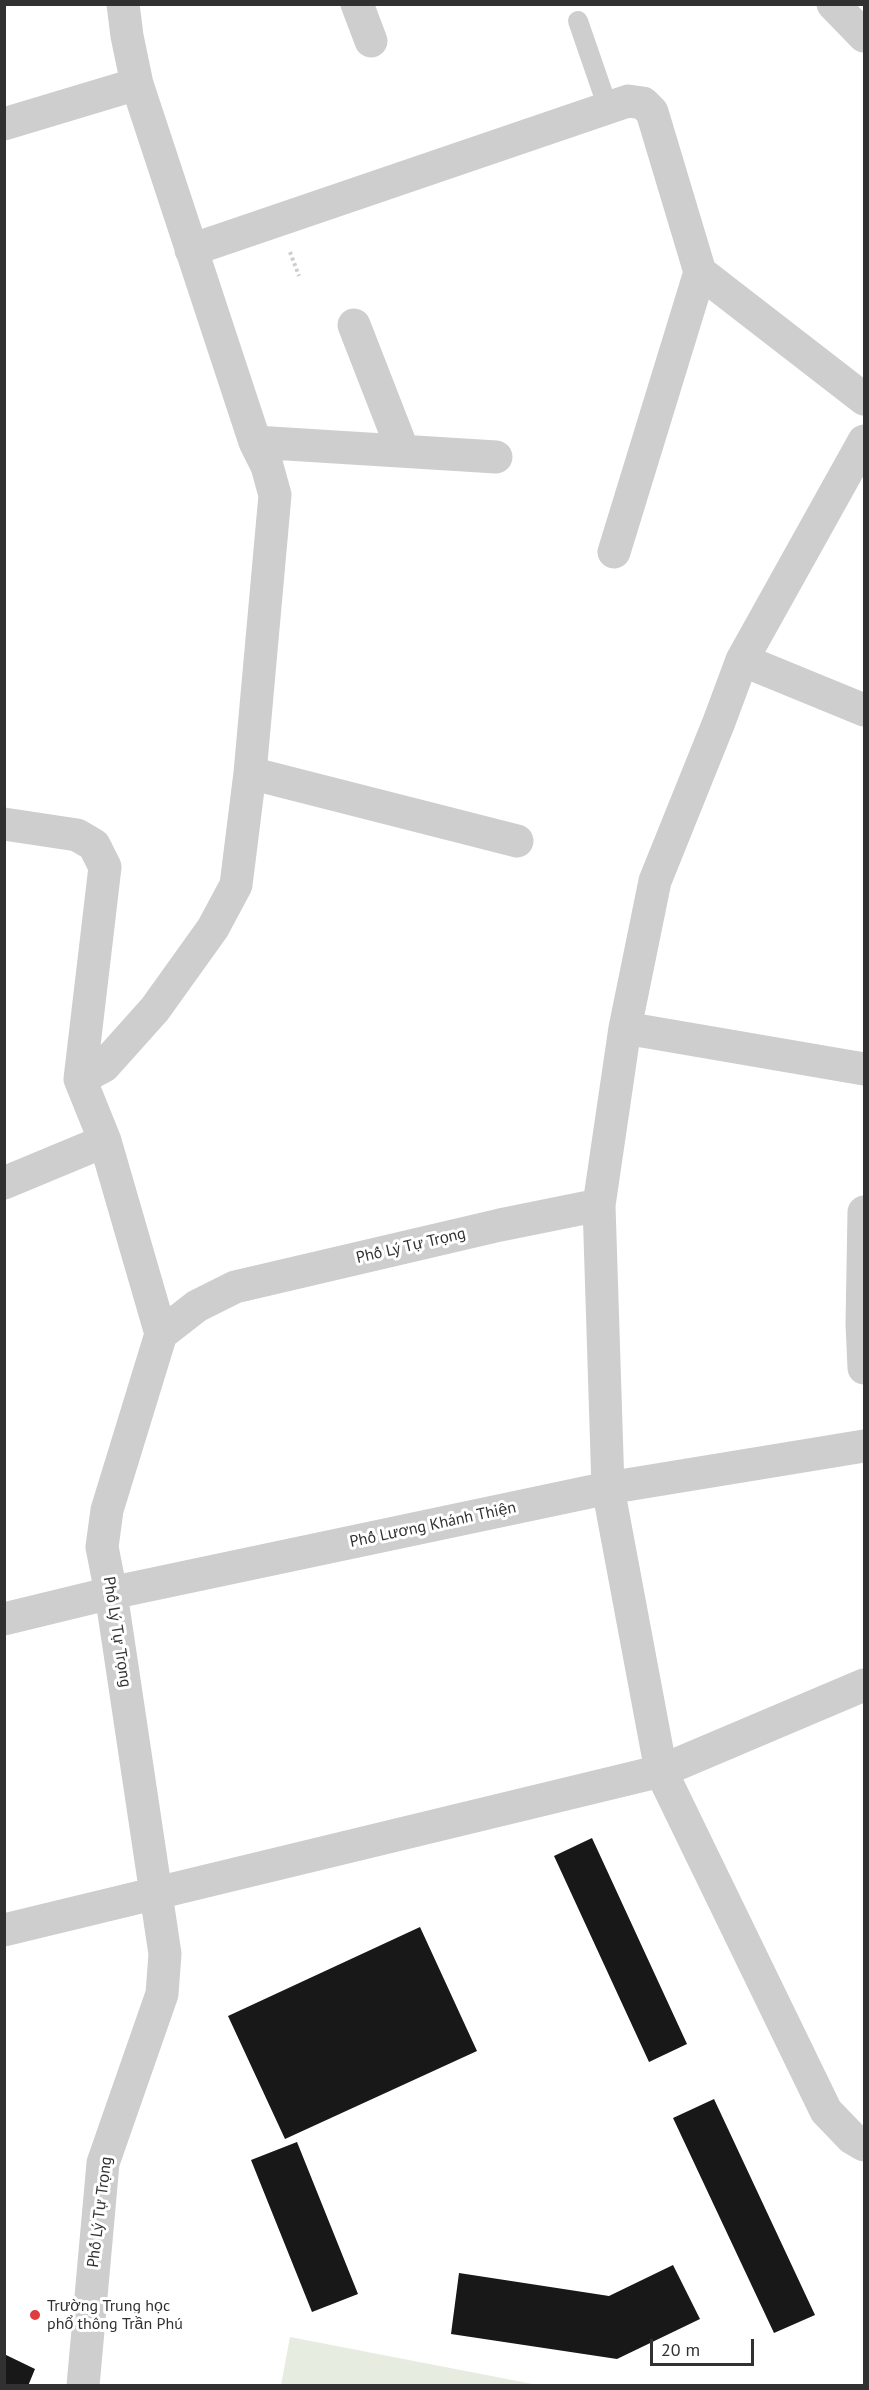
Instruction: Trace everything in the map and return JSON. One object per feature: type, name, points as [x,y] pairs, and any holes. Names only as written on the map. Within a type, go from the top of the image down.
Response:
[{"type":"street","points":[[80,1079],[104,1066],[155,1009],[213,928],[236,885],[250,774],[275,495],[137,84],[126,36],[123,4]]},
{"type":"street","points":[[357,4],[371,41]]},
{"type":"street","points":[[833,4],[864,36]]},
{"type":"street","points":[[4,124],[137,84]]},
{"type":"street","points":[[191,250],[628,101],[643,103],[652,112],[700,272],[614,552]]},
{"type":"street","points":[[700,272],[864,399]]},
{"type":"street","points":[[354,325],[403,451]]},
{"type":"street","points":[[255,441],[496,458]]},
{"type":"street","points":[[864,441],[742,660],[655,881],[625,1028],[599,1205],[608,1488],[661,1771],[826,2111],[852,2138],[864,2145]]},
{"type":"street","points":[[742,660],[864,710]]},
{"type":"street","points":[[250,774],[517,841]]},
{"type":"street","points":[[4,824],[77,835],[94,845],[105,867],[80,1079],[105,1141],[161,1334]]},
{"type":"street","points":[[625,1028],[864,1069]]},
{"type":"street","points":[[4,1183],[105,1141]]},
{"type":"street","name":"Phố Lý Tự Trọng","points":[[83,2385],[103,2163],[162,1994],[165,1954],[158,1894],[102,1546],[106,1510],[161,1334],[197,1306],[235,1287],[500,1225],[599,1205]]},
{"type":"street","points":[[864,1212],[862,1324],[864,1368]]},
{"type":"street","name":"Phố Lương Khánh Thiện","points":[[4,1619],[111,1593],[608,1488],[864,1446]]},
{"type":"street","points":[[4,1930],[661,1771],[864,1685]]},
{"type":"lane","points":[[578,21],[608,108]]},
{"type":"shaded area","points":[[290,2337],[538,2385],[281,2385]]},
{"type":"building","points":[[592,1838],[687,2044],[649,2062],[554,1856]]},
{"type":"building","points":[[420,1927],[477,2051],[285,2139],[228,2016]]},
{"type":"building","points":[[714,2099],[815,2315],[774,2333],[673,2118]]},
{"type":"building","points":[[297,2142],[358,2294],[312,2312],[251,2160]]},
{"type":"building","points":[[673,2265],[700,2319],[617,2359],[451,2334],[459,2273],[609,2296]]},
{"type":"building","points":[[4,2354],[35,2369],[28,2386],[4,2386]]},
{"type":"place","name":"Trường Trung học phổ thông Trần Phú","points":[[35,2315]]}]
